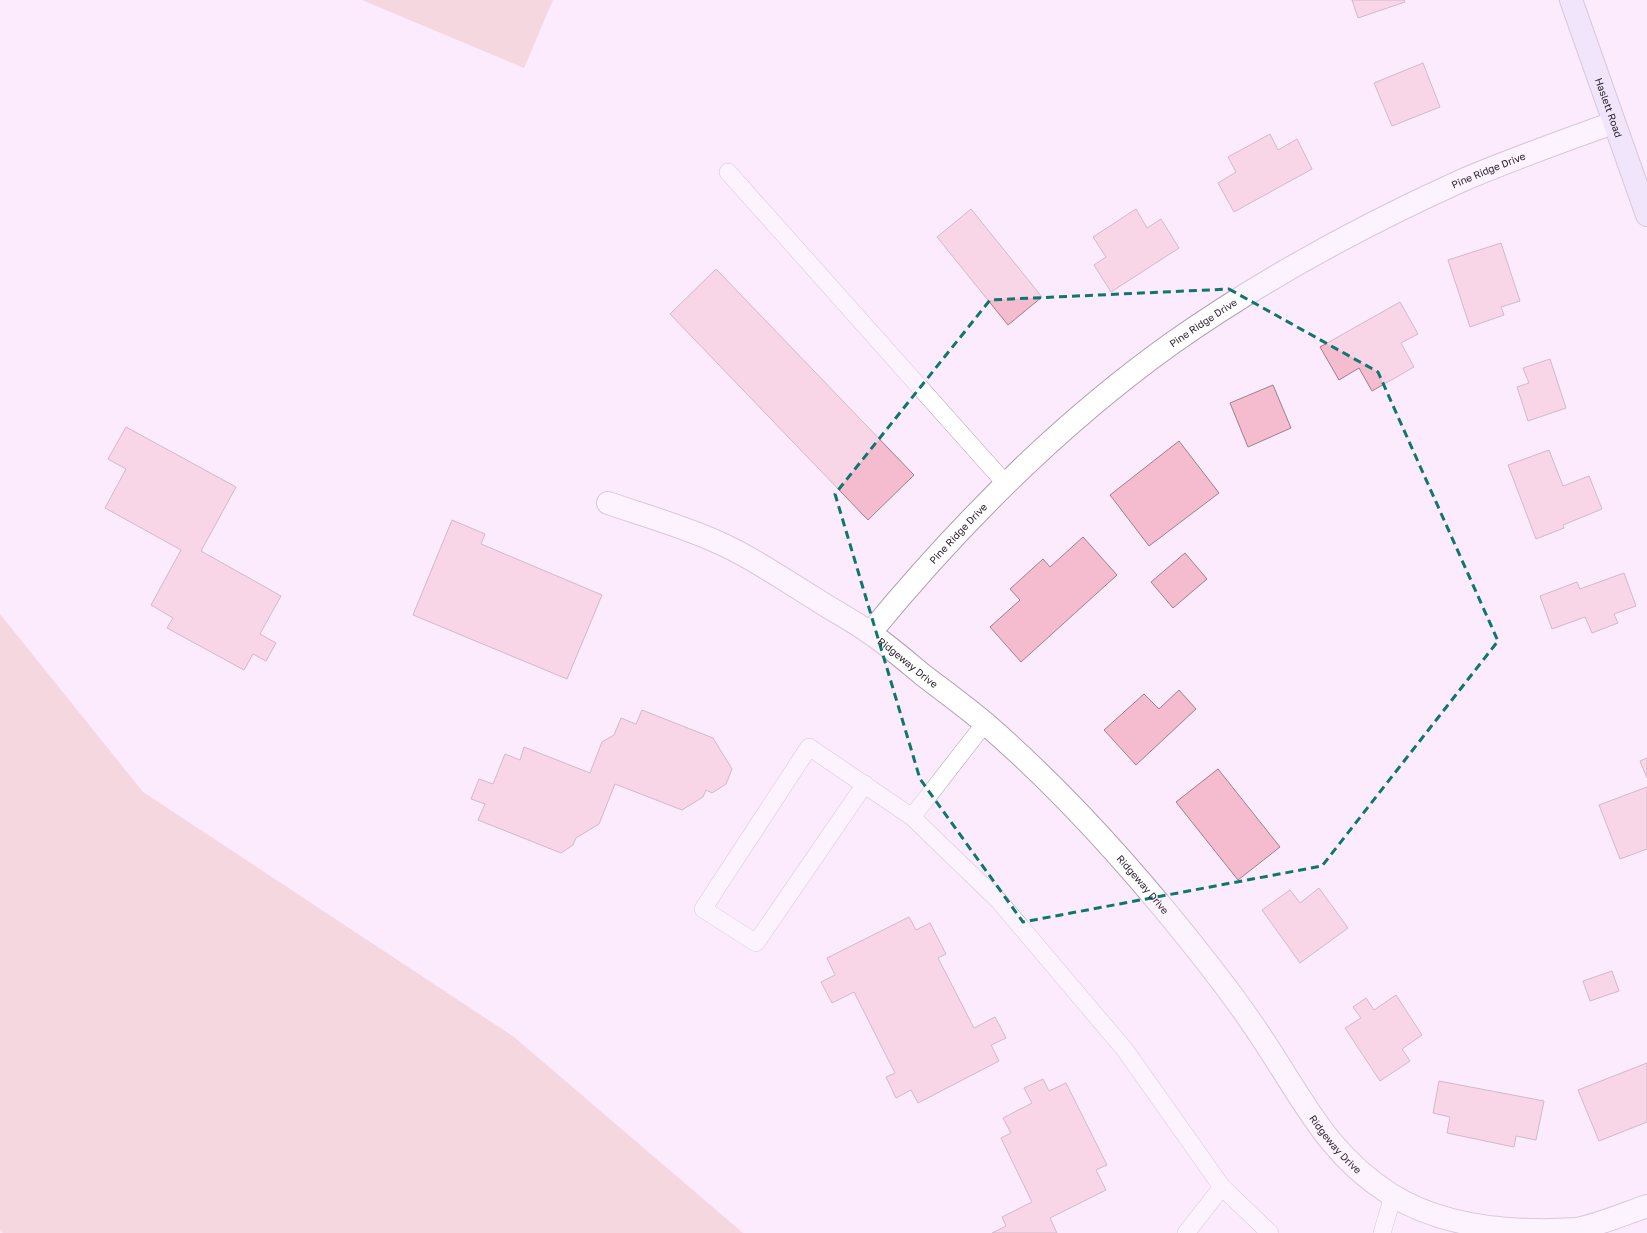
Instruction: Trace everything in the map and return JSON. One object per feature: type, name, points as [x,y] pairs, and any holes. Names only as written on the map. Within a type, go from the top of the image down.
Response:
[{"type":"street","name":"Haslett Road","points":[[1571,0],[1613,123],[1647,215]]},
{"type":"street","name":"Pine Ridge Drive","points":[[870,633],[938,554],[1006,484],[1067,428],[1170,345],[1228,306],[1305,259],[1384,217],[1465,179],[1613,123]]},
{"type":"street","name":"Ridgeway Drive","points":[[608,503],[716,541],[780,577],[870,633],[985,723],[1045,778],[1107,843],[1164,908],[1224,985],[1270,1049],[1315,1123],[1332,1144],[1360,1172],[1393,1196],[1421,1210],[1451,1222],[1482,1229],[1513,1233],[1545,1233],[1576,1229],[1647,1206]]},
{"type":"lane","points":[[728,172],[1006,484]]},
{"type":"lane","points":[[912,817],[985,723]]},
{"type":"lane","points":[[865,784],[756,943],[703,909],[808,747],[865,784],[912,817],[999,901],[1115,1038],[1222,1187],[1270,1233]]},
{"type":"lane","points":[[1186,1233],[1222,1187]]},
{"type":"lane","points":[[1382,1233],[1393,1196]]},
{"type":"highlighted area","points":[[1229,289],[1378,372],[1498,641],[1322,866],[1023,922],[920,779],[835,494],[990,300]]},
{"type":"shaded area","points":[[362,0],[553,0],[524,68]]},
{"type":"shaded area","points":[[0,614],[143,792],[514,1037],[743,1233],[3,1233],[0,1231]]},
{"type":"building","points":[[1352,0],[1404,0],[1405,2],[1358,18]]},
{"type":"building","points":[[1423,63],[1440,107],[1392,126],[1374,83]]},
{"type":"building","points":[[1270,134],[1278,150],[1297,139],[1312,169],[1234,212],[1218,183],[1236,172],[1228,157]]},
{"type":"building","points":[[971,209],[1042,297],[1008,325],[937,237]]},
{"type":"building","points":[[1136,209],[1147,228],[1161,219],[1179,248],[1111,292],[1094,265],[1106,257],[1093,237]]},
{"type":"building","points":[[1501,243],[1520,301],[1501,307],[1504,315],[1470,327],[1448,260]]},
{"type":"building","points":[[716,269],[914,475],[868,520],[670,314]]},
{"type":"building","points":[[1400,302],[1418,334],[1401,343],[1414,367],[1372,391],[1359,368],[1339,380],[1320,347]]},
{"type":"building","points":[[1550,359],[1566,408],[1528,421],[1517,387],[1529,383],[1523,368]]},
{"type":"building","points":[[1273,385],[1291,428],[1248,447],[1230,403]]},
{"type":"building","points":[[126,427],[236,487],[201,551],[281,596],[260,634],[276,643],[266,661],[253,654],[244,670],[167,628],[173,618],[151,605],[181,550],[105,508],[126,469],[108,459]]},
{"type":"building","points":[[1179,441],[1219,493],[1149,546],[1110,495]]},
{"type":"building","points":[[1549,450],[1563,486],[1589,476],[1602,509],[1563,525],[1564,528],[1536,539],[1508,465]]},
{"type":"building","points":[[452,520],[485,534],[481,544],[602,595],[567,679],[413,615]]},
{"type":"building","points":[[1083,537],[1117,575],[1021,662],[990,627],[1020,600],[1010,589],[1043,559],[1050,567]]},
{"type":"building","points":[[1185,553],[1207,579],[1173,608],[1151,582]]},
{"type":"building","points":[[1624,573],[1636,606],[1614,614],[1618,623],[1592,633],[1585,617],[1552,629],[1540,596],[1577,582],[1580,589]]},
{"type":"building","points":[[1179,690],[1196,709],[1136,765],[1104,730],[1144,694],[1159,709]]},
{"type":"building","points":[[642,710],[713,738],[732,769],[726,784],[712,793],[706,790],[703,797],[682,810],[615,784],[599,824],[576,838],[573,845],[561,853],[478,820],[485,804],[471,799],[479,779],[493,784],[505,754],[520,760],[524,747],[590,773],[602,742],[614,735],[621,718],[636,724]]},
{"type":"building","points":[[1647,758],[1647,778],[1640,761]]},
{"type":"building","points":[[1218,769],[1280,847],[1238,880],[1176,802]]},
{"type":"building","points":[[1647,787],[1647,849],[1620,859],[1599,805]]},
{"type":"building","points":[[1319,888],[1348,928],[1300,963],[1262,910],[1290,890],[1300,903]]},
{"type":"building","points":[[909,917],[916,930],[930,923],[946,954],[938,958],[974,1028],[995,1017],[1006,1038],[991,1045],[999,1061],[918,1103],[911,1090],[896,1098],[886,1077],[895,1073],[854,992],[832,1003],[821,982],[835,975],[827,958]]},
{"type":"building","points":[[1612,971],[1619,991],[1590,1001],[1583,981]]},
{"type":"building","points":[[1396,995],[1422,1035],[1402,1049],[1410,1061],[1380,1081],[1345,1028],[1361,1018],[1353,1007],[1366,998],[1374,1010]]},
{"type":"building","points":[[1647,1063],[1647,1122],[1599,1141],[1578,1090]]},
{"type":"building","points":[[1043,1079],[1049,1091],[1066,1083],[1107,1165],[1096,1170],[1106,1190],[1050,1218],[1057,1233],[992,1233],[1006,1226],[1002,1217],[1032,1202],[1001,1138],[1011,1133],[1003,1118],[1032,1103],[1024,1088]]},
{"type":"building","points":[[1439,1081],[1544,1101],[1536,1140],[1516,1136],[1514,1147],[1447,1133],[1450,1117],[1433,1113]]}]
